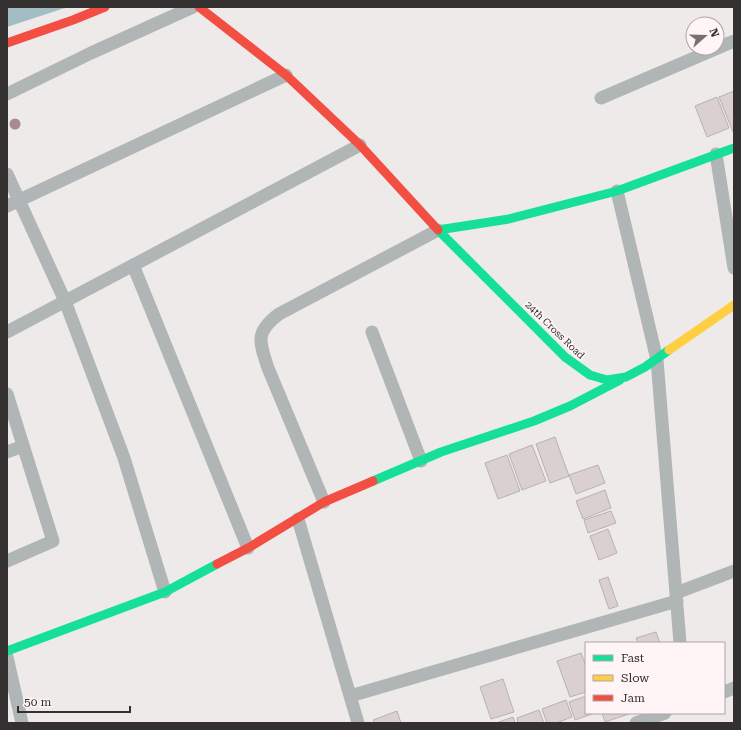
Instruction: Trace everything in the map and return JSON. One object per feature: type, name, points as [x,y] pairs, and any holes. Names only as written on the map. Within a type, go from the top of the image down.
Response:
[{"type":"street","points":[[7,43],[105,7]]},
{"type":"street","points":[[7,94],[91,53],[193,7]]},
{"type":"street","name":"24th Cross Road","points":[[199,7],[286,76],[360,145],[438,230],[565,357],[579,369],[596,378],[608,380],[626,377],[657,360],[678,343],[734,305]]},
{"type":"street","points":[[601,98],[734,41]]},
{"type":"street","points":[[13,203],[286,76]]},
{"type":"street","points":[[7,332],[360,145]]},
{"type":"street","points":[[324,502],[268,368],[262,350],[261,335],[267,323],[279,314],[438,230],[509,219],[617,191],[734,148]]},
{"type":"street","points":[[716,154],[734,268]]},
{"type":"street","points":[[7,174],[13,203],[65,301],[124,458],[165,592]]},
{"type":"street","points":[[617,191],[657,360],[680,642]]},
{"type":"street","points":[[133,265],[248,548]]},
{"type":"street","points":[[372,332],[421,460]]},
{"type":"street","points":[[7,651],[165,592],[248,548],[324,502],[441,452],[534,421],[570,406],[626,377]]},
{"type":"street","points":[[7,394],[53,541],[7,561]]},
{"type":"street","points":[[7,452],[23,446]]},
{"type":"street","points":[[298,519],[358,723]]},
{"type":"street","points":[[350,696],[677,597],[734,571]]},
{"type":"street","points":[[7,657],[22,723]]},
{"type":"street","points":[[636,723],[660,717]]},
{"type":"water","points":[[7,7],[68,7],[7,27]]},
{"type":"building","points":[[734,91],[734,132],[733,132],[719,97]]},
{"type":"building","points":[[717,97],[729,128],[707,137],[695,106]]},
{"type":"building","points":[[555,437],[569,476],[550,483],[536,444]]},
{"type":"building","points":[[532,445],[546,481],[522,490],[509,454]]},
{"type":"building","points":[[507,455],[520,491],[498,499],[485,463]]},
{"type":"building","points":[[598,465],[605,483],[576,494],[569,475]]},
{"type":"building","points":[[605,490],[611,508],[583,519],[576,501]]},
{"type":"building","points":[[611,511],[616,523],[588,533],[584,520]]},
{"type":"building","points":[[608,529],[617,553],[599,560],[590,536]]},
{"type":"building","points":[[608,577],[618,606],[609,609],[599,580]]},
{"type":"building","points":[[656,632],[660,642],[638,642],[636,638]]},
{"type":"building","points":[[581,653],[585,663],[585,692],[570,697],[557,661]]},
{"type":"building","points":[[503,679],[514,712],[491,719],[480,687]]},
{"type":"building","points":[[585,696],[585,714],[592,714],[575,720],[569,702]]},
{"type":"building","points":[[566,700],[572,717],[556,723],[547,723],[542,709]]},
{"type":"building","points":[[539,710],[544,723],[518,723],[517,718]]},
{"type":"building","points":[[397,711],[401,723],[375,723],[373,720]]},
{"type":"building","points":[[602,714],[629,714],[605,722]]},
{"type":"building","points":[[513,717],[515,723],[496,723]]},
{"type":"traffic: fast","points":[[438,230],[509,219],[617,191],[734,148]]},
{"type":"traffic: fast","points":[[438,230],[565,357],[590,375],[607,380],[626,377],[645,367],[669,350]]},
{"type":"traffic: fast","points":[[373,481],[441,452],[534,421],[570,406],[620,380]]},
{"type":"traffic: fast","points":[[7,651],[165,592],[217,564]]},
{"type":"traffic: slow","points":[[669,350],[734,305]]},
{"type":"traffic: jam","points":[[7,43],[105,7]]},
{"type":"traffic: jam","points":[[199,7],[286,75],[360,145],[438,230]]},
{"type":"traffic: jam","points":[[217,564],[248,548],[324,502],[373,481]]}]
